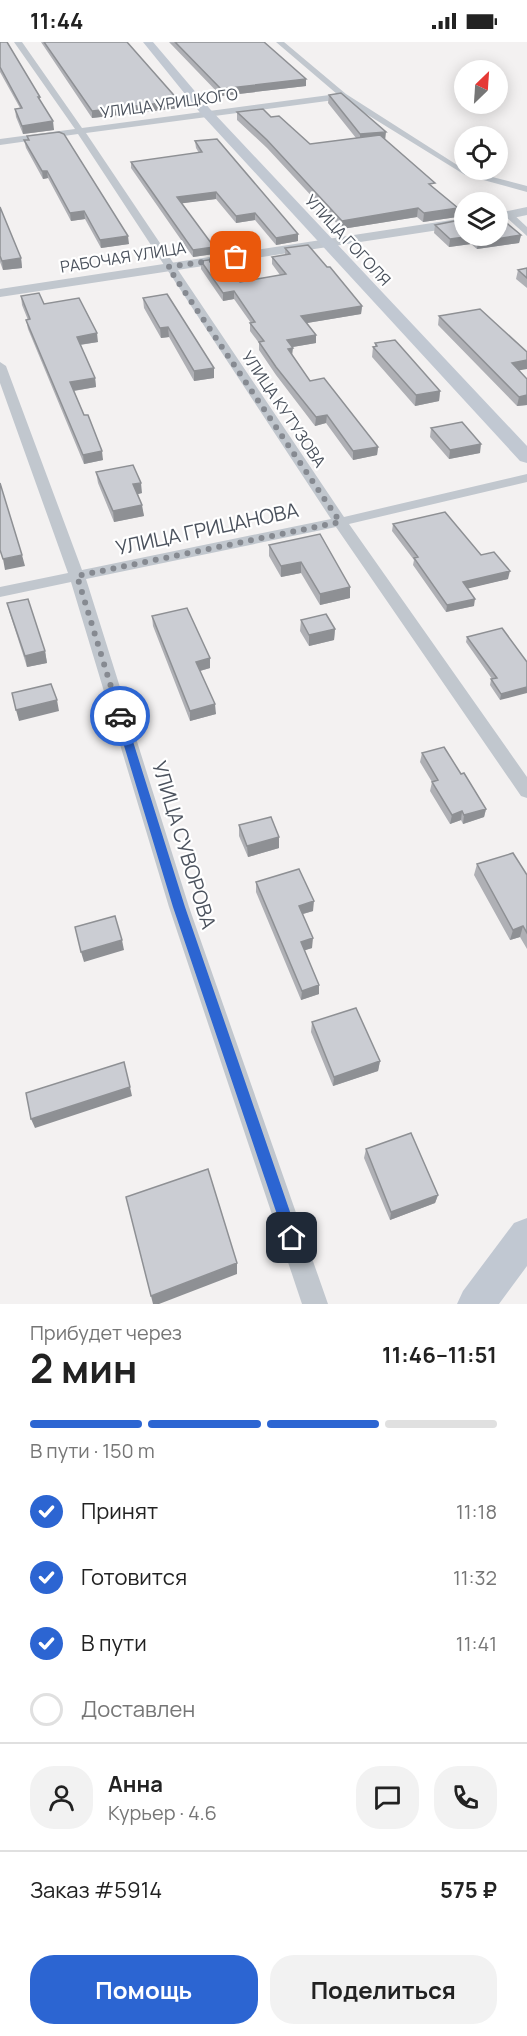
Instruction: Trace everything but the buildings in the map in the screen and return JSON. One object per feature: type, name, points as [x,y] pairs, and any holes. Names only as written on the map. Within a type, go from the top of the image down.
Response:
[{"type":"main road","name":"УЛИЦА ГОГОЛЯ","points":[[148,42],[206,112],[527,457]]},
{"type":"main road","points":[[476,1304],[527,1236]]},
{"type":"street","points":[[15,43],[27,42]]},
{"type":"street","points":[[280,42],[343,96],[468,173],[527,189]]},
{"type":"street","name":"УЛИЦА КУТУЗОВА","points":[[15,43],[80,131],[168,267],[340,522],[527,791]]},
{"type":"street","name":"УЛИЦА УРИЦКОГО","points":[[0,142],[206,112],[343,96]]},
{"type":"street","points":[[508,215],[527,211]]},
{"type":"street","points":[[508,220],[527,233]]},
{"type":"street","name":"РАБОЧАЯ УЛИЦА","points":[[0,293],[454,224]]},
{"type":"street","name":"УЛИЦА СУВОРОВА","points":[[0,366],[77,576],[179,907],[315,1304]]},
{"type":"street","name":"УЛИЦА ГРИЦАНОВА","points":[[0,592],[340,522],[527,478]]},
{"type":"way so far","points":[[120,716],[77,576],[340,522],[168,267],[236,257]]},
{"type":"route","points":[[120,716],[179,907],[292,1238]]}]
